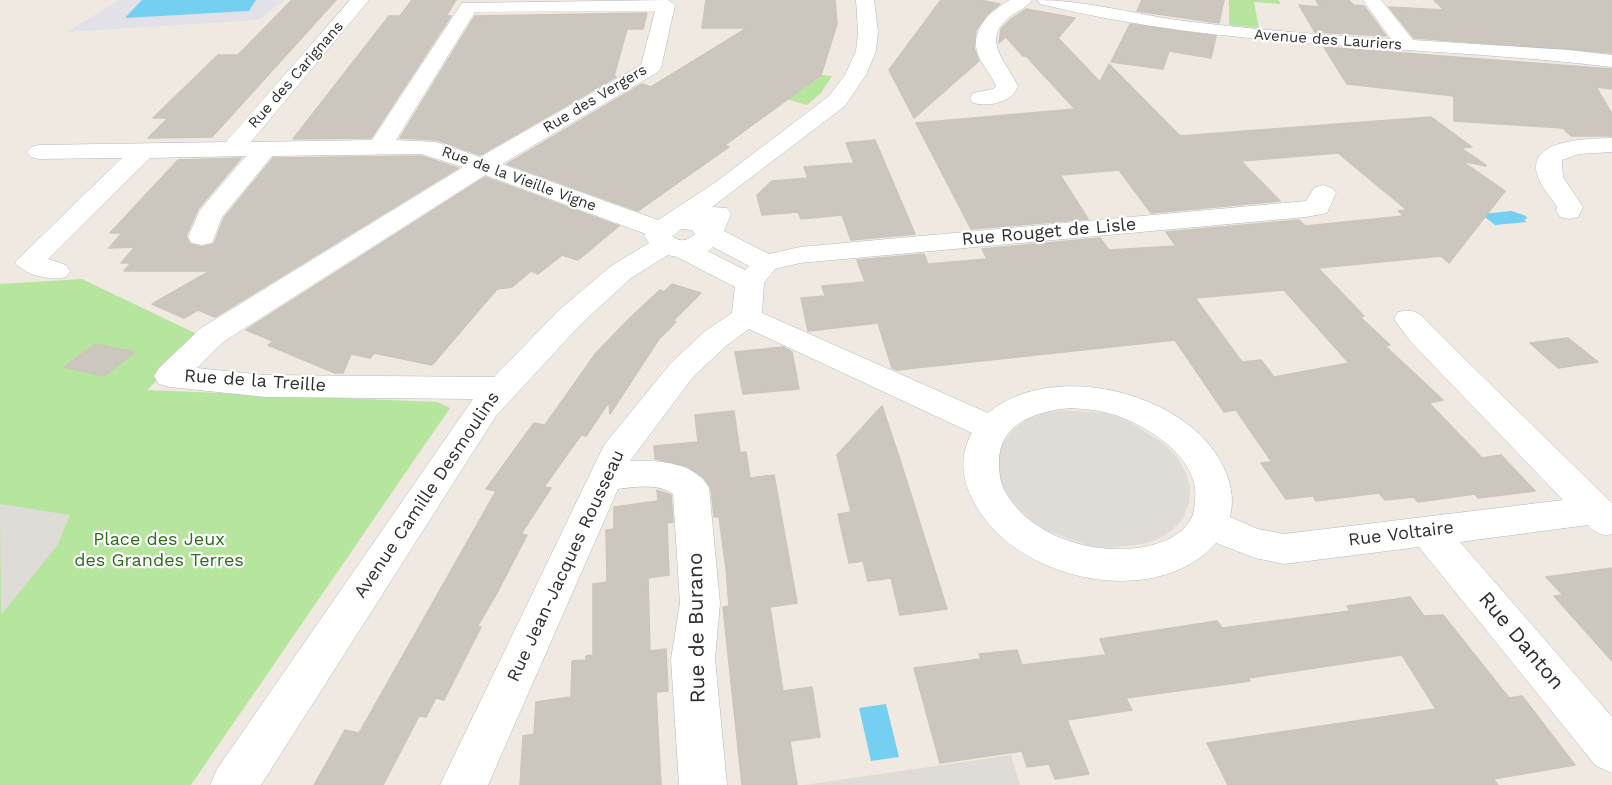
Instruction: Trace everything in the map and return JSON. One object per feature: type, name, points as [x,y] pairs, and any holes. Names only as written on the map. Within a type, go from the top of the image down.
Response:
[{"type":"street","name":"Rue des Carignans","points":[[232,150],[360,0]]},
{"type":"street","name":"Avenue Camille Desmoulins","points":[[234,785],[484,408],[500,388],[569,318],[621,272],[670,237],[725,187],[824,111],[846,89],[863,59],[868,42],[865,0]]},
{"type":"street","points":[[981,98],[999,95],[1005,92],[1007,86],[986,48],[984,39],[987,31],[999,15],[1023,0]]},
{"type":"street","name":"Avenue des Lauriers","points":[[1046,0],[1097,13],[1174,26],[1289,38],[1569,56],[1612,61]]},
{"type":"street","points":[[1372,0],[1406,45]]},
{"type":"street","name":"Rue des Vergers","points":[[380,147],[470,7],[666,4],[651,68],[482,165]]},
{"type":"street","points":[[1569,211],[1570,207],[1566,199],[1551,182],[1548,173],[1548,164],[1552,156],[1575,147],[1612,145]]},
{"type":"street","name":"Rue de la Vieille Vigne","points":[[39,153],[380,147],[436,149],[670,237],[754,288]]},
{"type":"street","points":[[202,237],[209,216],[266,149]]},
{"type":"street","points":[[56,272],[29,262],[143,151]]},
{"type":"street","name":"Rue de la Treille","points":[[482,165],[212,335],[170,376],[265,386],[500,388]]},
{"type":"street","points":[[670,237],[700,245],[709,234],[718,216],[725,187]]},
{"type":"street","name":"Rue Rouget de Lisle","points":[[754,288],[800,255],[1306,209],[1318,207],[1323,193]]},
{"type":"street","points":[[709,234],[754,288],[992,428]]},
{"type":"street","name":"Rue Jean-Jacques Rousseau","points":[[464,785],[616,454],[682,370],[715,339],[754,288]]},
{"type":"street","name":"Rue Voltaire","points":[[1409,319],[1421,334],[1604,518]]},
{"type":"street","points":[[1070,397],[1097,399],[1147,415],[1183,439],[1203,463],[1210,478],[1214,496],[1209,524],[1200,536],[1182,551],[1163,560],[1139,564],[1089,562],[1045,547],[1020,532],[1004,518],[982,481],[979,463],[982,445],[992,428],[1004,416],[1024,405],[1045,399],[1070,397]]},
{"type":"street","name":"Rue de Burano","points":[[606,476],[671,477],[682,480],[691,488],[700,603],[693,659],[703,785]]},
{"type":"street","name":"Rue Voltaire","points":[[1209,524],[1266,547],[1284,549],[1428,531],[1604,518]]},
{"type":"street","name":"Rue Danton","points":[[1428,531],[1612,751]]},
{"type":"shaded area","points":[[119,0],[284,0],[259,20],[67,32]]},
{"type":"shaded area","points":[[1064,410],[1106,413],[1128,421],[1163,443],[1177,457],[1186,473],[1190,487],[1189,503],[1183,519],[1172,530],[1158,539],[1143,544],[1107,548],[1087,545],[1045,530],[1029,519],[1013,503],[1004,489],[998,472],[998,456],[1002,444],[1013,430],[1026,420],[1044,413]]},
{"type":"shaded area","name":"Place des Jeux des Grandes Terres","points":[[0,504],[70,515],[57,546],[1,615]]},
{"type":"shaded area","points":[[1011,755],[1020,785],[804,785]]},
{"type":"green space","points":[[1229,0],[1278,0],[1281,4],[1254,2],[1259,28],[1229,25]]},
{"type":"green space","points":[[791,72],[832,76],[821,93],[807,105],[786,99]]},
{"type":"green space","name":"Place des Jeux des Grandes Terres","points":[[82,279],[201,336],[147,390],[437,402],[450,408],[191,785],[0,785],[0,284]]},
{"type":"water","points":[[142,0],[256,0],[249,11],[125,18]]},
{"type":"water","points":[[1512,211],[1526,216],[1524,220],[1527,222],[1495,225],[1481,214]]},
{"type":"water","points":[[886,704],[899,757],[871,761],[859,708]]},
{"type":"building","points":[[292,0],[336,0],[212,137],[148,138],[168,118],[153,118],[218,55],[238,55]]},
{"type":"building","points":[[412,0],[456,0],[446,16],[451,16],[371,138],[293,139],[389,16],[400,16]]},
{"type":"building","points":[[706,0],[835,0],[837,24],[821,75],[725,145],[729,147],[638,211],[507,164],[642,84],[651,87],[747,28],[702,28]]},
{"type":"building","points":[[941,0],[980,0],[1000,4],[987,15],[976,30],[974,48],[979,61],[914,118],[889,70]]},
{"type":"building","points":[[1142,0],[1224,0],[1219,23],[1137,11]]},
{"type":"building","points":[[1316,0],[1349,0],[1353,5],[1364,6],[1386,36],[1315,32],[1299,5],[1320,7]]},
{"type":"building","points":[[1434,0],[1612,0],[1612,53],[1414,38],[1389,7],[1444,10]]},
{"type":"building","points":[[1026,9],[1075,18],[1058,38],[1100,82],[1109,64],[1180,136],[1431,117],[1472,147],[1461,148],[1486,166],[1462,161],[1505,191],[1449,263],[1441,256],[1318,268],[1364,316],[1360,317],[1390,345],[1385,346],[1443,400],[1429,403],[1482,458],[1501,455],[1535,491],[1478,498],[1475,494],[1418,502],[1414,497],[1385,500],[1379,493],[1316,501],[1313,496],[1286,499],[1261,463],[1272,462],[1236,410],[1224,412],[1175,340],[897,370],[892,368],[878,323],[808,331],[801,298],[825,296],[822,286],[865,282],[857,260],[924,254],[928,264],[987,259],[982,249],[1100,238],[1109,250],[1176,246],[1166,232],[1299,220],[1305,226],[1404,216],[1398,211],[1407,210],[1338,153],[1241,161],[1280,201],[1151,213],[1119,170],[1060,175],[1088,219],[971,229],[916,123],[1075,109],[1006,37],[999,43],[1001,29]],"holes":[[[1284,290],[1349,363],[1274,377],[1261,360],[1242,362],[1195,298]]]},
{"type":"building","points":[[647,13],[643,29],[627,29],[614,76],[616,77],[480,155],[437,140],[400,138],[475,16]]},
{"type":"building","points":[[1130,24],[1216,36],[1211,58],[1169,51],[1163,69],[1111,62]]},
{"type":"building","points":[[1324,47],[1612,69],[1612,89],[1596,87],[1612,114],[1612,136],[1571,136],[1563,128],[1454,121],[1454,96],[1347,84]]},
{"type":"building","points":[[875,140],[915,234],[851,240],[842,215],[801,219],[798,212],[762,215],[757,195],[772,181],[808,178],[804,167],[854,163],[846,143]]},
{"type":"building","points":[[421,156],[458,168],[215,317],[198,310],[184,318],[152,304],[210,271],[124,271],[131,263],[121,263],[135,247],[109,248],[122,233],[110,233],[178,160],[241,158],[198,209],[186,236],[190,244],[202,247],[214,244],[224,218],[273,158]]},
{"type":"building","points":[[485,177],[619,226],[578,260],[562,255],[538,274],[531,271],[512,287],[497,289],[432,365],[374,353],[370,358],[351,354],[343,373],[335,373],[268,345],[273,341],[246,330]]},
{"type":"building","points":[[672,284],[701,293],[659,339],[610,414],[609,402],[586,436],[581,435],[544,487],[551,488],[521,534],[527,535],[477,627],[481,627],[444,700],[436,698],[426,717],[419,716],[383,785],[314,785],[345,730],[359,733],[496,491],[486,489],[534,423],[545,425],[596,353],[660,290],[664,292]]},
{"type":"building","points":[[1568,338],[1598,362],[1558,368],[1530,343]]},
{"type":"building","points":[[95,344],[135,352],[104,376],[64,367]]},
{"type":"building","points":[[783,347],[792,352],[799,389],[743,394],[735,352]]},
{"type":"building","points":[[882,406],[947,609],[900,615],[891,578],[868,581],[863,561],[849,563],[838,514],[851,512],[837,455]]},
{"type":"building","points":[[734,411],[740,453],[746,452],[750,478],[774,475],[797,603],[770,607],[783,691],[812,687],[820,737],[790,741],[797,785],[742,785],[723,607],[729,606],[719,517],[714,517],[711,488],[704,478],[686,466],[655,459],[654,446],[698,442],[695,415]]},
{"type":"building","points":[[657,490],[671,495],[673,522],[667,523],[669,575],[648,578],[650,651],[666,649],[668,691],[656,692],[661,785],[520,785],[523,736],[534,734],[536,702],[571,697],[572,661],[586,660],[586,656],[593,655],[593,584],[607,582],[606,530],[614,529],[614,507],[658,501]]},
{"type":"building","points":[[1612,568],[1612,661],[1554,596],[1563,595],[1546,577]]},
{"type":"building","points":[[1410,597],[1424,616],[1443,615],[1509,698],[1522,696],[1575,765],[1493,779],[1498,785],[1228,785],[1207,743],[1436,709],[1402,655],[1248,678],[1250,681],[1126,698],[1132,710],[1067,720],[1089,774],[1055,779],[1049,764],[1027,767],[1022,751],[940,763],[914,668],[981,659],[979,654],[1017,650],[1022,665],[1106,655],[1100,639],[1217,621],[1222,628],[1350,611],[1347,606]]}]
